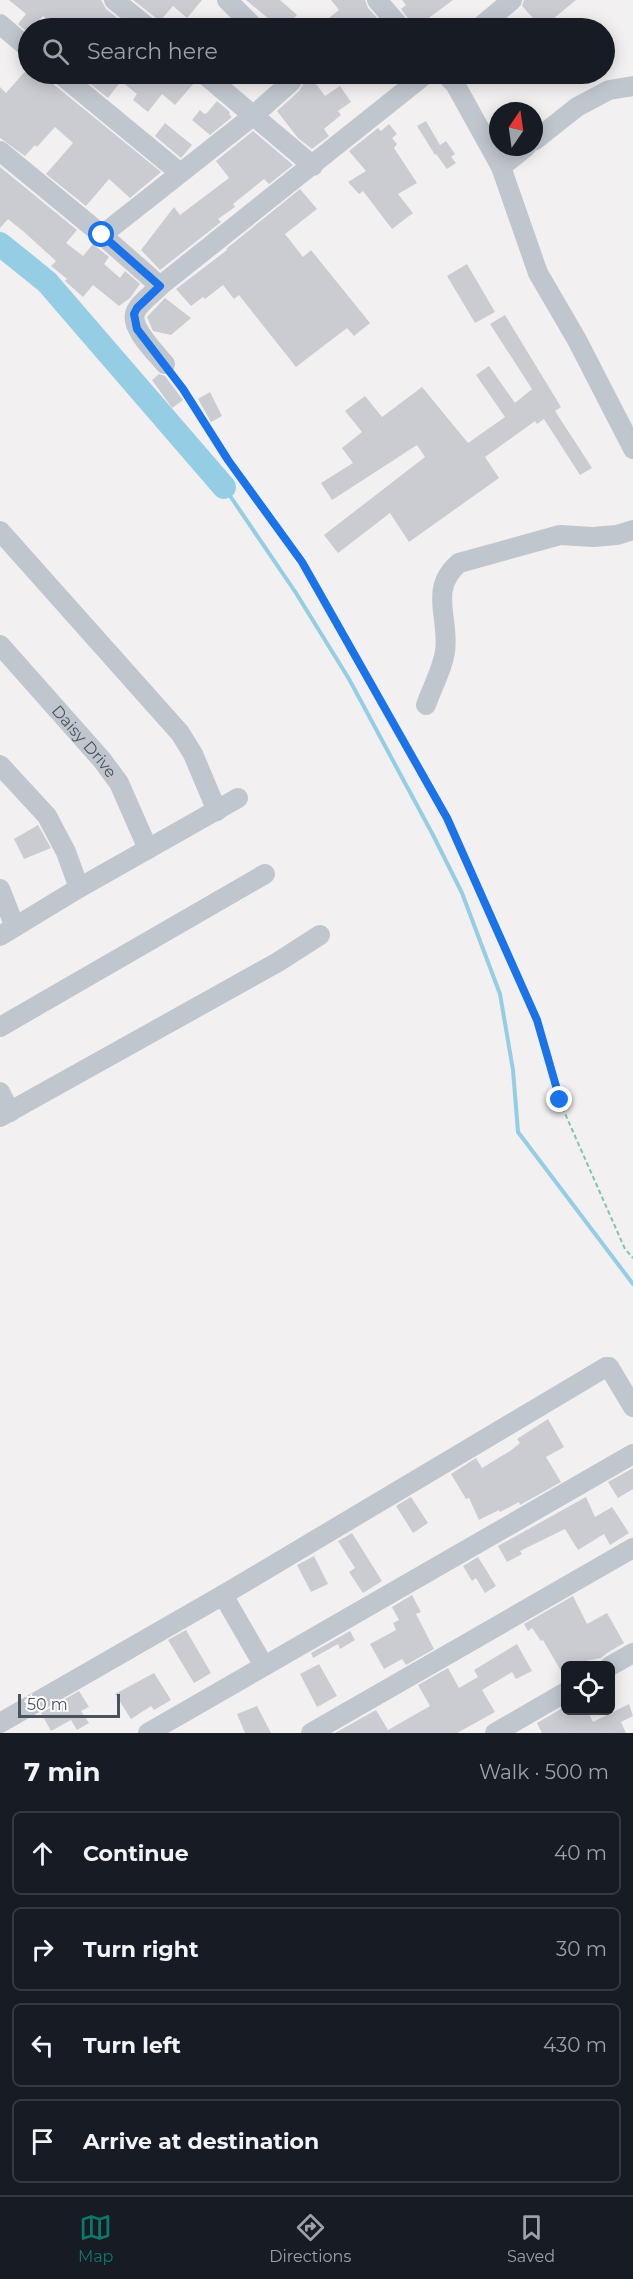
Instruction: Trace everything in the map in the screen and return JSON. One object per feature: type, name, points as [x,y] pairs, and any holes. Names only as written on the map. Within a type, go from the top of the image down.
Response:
[{"type":"street","points":[[114,0],[136,18]]},
{"type":"street","points":[[227,0],[245,18]]},
{"type":"street","points":[[490,18],[512,0]]},
{"type":"street","points":[[382,2],[394,18]]},
{"type":"street","points":[[0,24],[18,39]]},
{"type":"street","points":[[72,84],[179,172]]},
{"type":"street","points":[[216,84],[313,166]]},
{"type":"street","points":[[102,235],[254,115],[289,84]]},
{"type":"street","points":[[165,364],[137,329],[134,314],[137,308],[160,286],[414,84]]},
{"type":"street","points":[[455,84],[501,167],[538,273],[582,350],[633,449]]},
{"type":"street","points":[[543,134],[577,106],[609,90],[633,86]]},
{"type":"street","points":[[0,151],[160,286]]},
{"type":"street","points":[[501,167],[515,156]]},
{"type":"street","points":[[426,705],[445,652],[441,589],[450,570],[459,563],[561,535],[593,537],[617,535],[633,530]]},
{"type":"street","points":[[0,531],[180,733],[192,754],[217,811]]},
{"type":"street","name":"Daisy Drive","points":[[0,645],[102,760],[118,783],[148,849]]},
{"type":"street","points":[[0,765],[46,816],[66,852],[79,888]]},
{"type":"street","points":[[0,889],[7,932],[79,888],[238,798]]},
{"type":"street","points":[[0,1026],[265,874]]},
{"type":"street","points":[[0,1092],[5,1114],[278,962],[320,935]]},
{"type":"street","points":[[0,1723],[606,1367],[609,1367],[633,1407]]},
{"type":"street","points":[[148,1733],[633,1454]]},
{"type":"street","points":[[314,1732],[633,1548]]},
{"type":"street","points":[[223,1594],[264,1666]]},
{"type":"street","points":[[615,1663],[633,1653]]},
{"type":"street","points":[[495,1733],[561,1695]]},
{"type":"path","points":[[165,364],[228,460],[302,562],[447,818],[537,1020],[560,1100],[583,1155],[625,1249],[633,1258]]},
{"type":"building","points":[[9,0],[101,0],[106,9],[117,18],[46,18],[43,16],[41,18],[23,18],[26,14]]},
{"type":"building","points":[[133,0],[202,0],[187,18],[173,6],[163,18],[156,18]]},
{"type":"building","points":[[246,0],[280,0],[297,15],[294,18],[268,18]]},
{"type":"building","points":[[331,0],[365,0],[368,8],[377,18],[329,18],[339,10]]},
{"type":"building","points":[[402,0],[453,0],[429,18],[408,18],[401,9],[406,5]]},
{"type":"building","points":[[524,0],[576,0],[554,18],[533,18],[522,6]]},
{"type":"building","points":[[18,79],[18,84],[53,84],[161,172],[130,198],[109,179],[86,206],[46,174],[73,143],[55,127],[37,147],[35,145],[25,156],[0,138],[0,87],[6,93]]},
{"type":"building","points":[[90,84],[119,84],[108,98]]},
{"type":"building","points":[[125,84],[193,84],[175,105],[162,94],[148,112],[133,100],[137,94]]},
{"type":"building","points":[[303,84],[316,84],[325,96],[340,86],[351,102],[338,111],[341,115],[324,129],[329,136],[312,149],[298,138],[277,111],[299,91]]},
{"type":"building","points":[[217,101],[230,112],[232,117],[210,135],[192,120],[200,110],[204,114],[207,113]]},
{"type":"building","points":[[426,121],[440,145],[446,141],[455,154],[451,157],[456,163],[447,169],[435,155],[417,126]]},
{"type":"building","points":[[165,123],[192,145],[181,158],[155,136]]},
{"type":"building","points":[[389,124],[397,134],[392,138],[397,144],[394,148],[417,183],[398,194],[413,213],[392,229],[363,191],[359,194],[348,182],[366,171],[349,151],[378,128],[381,131]]},
{"type":"building","points":[[253,131],[293,165],[269,184],[264,179],[233,204],[235,207],[218,219],[221,222],[160,270],[141,250],[174,207],[180,215],[229,178],[216,161]]},
{"type":"building","points":[[0,167],[77,230],[66,243],[83,256],[93,244],[109,257],[104,264],[120,278],[125,271],[140,284],[130,298],[119,306],[93,285],[83,297],[51,266],[56,261],[23,231],[8,219],[0,228]]},
{"type":"building","points":[[300,189],[317,209],[285,234],[303,257],[311,250],[370,323],[354,336],[347,328],[296,367],[239,295],[234,299],[223,285],[205,299],[203,297],[191,306],[176,289]]},
{"type":"building","points":[[467,264],[495,312],[475,323],[447,276]]},
{"type":"building","points":[[165,298],[191,318],[171,335],[153,331],[147,317]]},
{"type":"building","points":[[505,315],[561,407],[555,411],[592,468],[580,475],[544,419],[537,424],[535,421],[485,457],[499,478],[409,542],[390,513],[338,553],[324,535],[425,457],[417,445],[332,500],[321,483],[353,463],[342,448],[362,432],[345,411],[365,396],[382,417],[422,387],[468,443],[505,417],[476,375],[489,366],[515,403],[532,389],[490,324]]},
{"type":"building","points":[[159,374],[165,376],[183,400],[172,408],[152,380]]},
{"type":"building","points":[[210,392],[222,416],[211,422],[198,399]]},
{"type":"building","points":[[38,825],[51,848],[24,859],[14,839]]},
{"type":"building","points":[[548,1419],[564,1447],[546,1457],[561,1482],[520,1505],[519,1502],[479,1520],[469,1498],[466,1499],[451,1474],[476,1458],[482,1468],[510,1451],[520,1443],[517,1439]]},
{"type":"building","points":[[633,1468],[633,1489],[618,1498],[608,1482]]},
{"type":"building","points":[[411,1497],[428,1523],[413,1533],[396,1506]]},
{"type":"building","points":[[586,1497],[595,1517],[612,1507],[629,1533],[610,1545],[604,1534],[578,1550],[565,1529],[520,1551],[522,1554],[507,1562],[498,1546]]},
{"type":"building","points":[[352,1533],[382,1581],[363,1593],[349,1572],[355,1568],[338,1541]]},
{"type":"building","points":[[314,1556],[328,1584],[311,1592],[297,1565]]},
{"type":"building","points":[[478,1557],[496,1586],[485,1593],[476,1578],[472,1581],[463,1566]]},
{"type":"building","points":[[412,1595],[421,1612],[416,1614],[434,1649],[406,1665],[402,1659],[384,1669],[370,1644],[396,1630],[393,1623],[399,1620],[392,1607]]},
{"type":"building","points":[[573,1596],[587,1624],[607,1613],[624,1643],[601,1658],[586,1661],[561,1661],[561,1671],[543,1640],[541,1641],[532,1628],[528,1631],[524,1624]]},
{"type":"building","points":[[186,1630],[211,1673],[194,1683],[168,1640]]},
{"type":"building","points":[[350,1631],[355,1640],[340,1649],[338,1644],[313,1658],[311,1653]]},
{"type":"building","points":[[517,1644],[532,1671],[516,1679],[512,1672],[482,1690],[495,1712],[457,1733],[335,1733],[376,1710],[388,1730],[430,1706],[418,1685],[448,1668],[459,1688],[478,1677],[474,1670]]},
{"type":"building","points":[[319,1664],[337,1696],[317,1707],[300,1674]]},
{"type":"building","points":[[154,1673],[171,1700],[154,1710],[151,1706],[131,1719],[115,1694]]},
{"type":"building","points":[[79,1691],[89,1707],[81,1711],[89,1723],[77,1730],[71,1720],[51,1731],[41,1713]]},
{"type":"building","points":[[629,1704],[633,1716],[621,1722],[626,1733],[542,1733],[537,1723],[561,1709],[561,1715],[590,1715],[593,1722],[607,1715],[615,1715],[615,1711]]},
{"type":"building","points":[[257,1706],[271,1733],[245,1733],[237,1714]]},
{"type":"waterway","points":[[0,244],[47,282],[224,487]]},
{"type":"waterway","points":[[224,487],[296,593],[349,679],[462,893],[500,994],[513,1070],[518,1132],[633,1284]]},
{"type":"route","points":[[102,235],[160,286],[137,308],[134,314],[137,329],[183,389],[228,460],[302,562],[447,818],[537,1020],[560,1100]]}]
